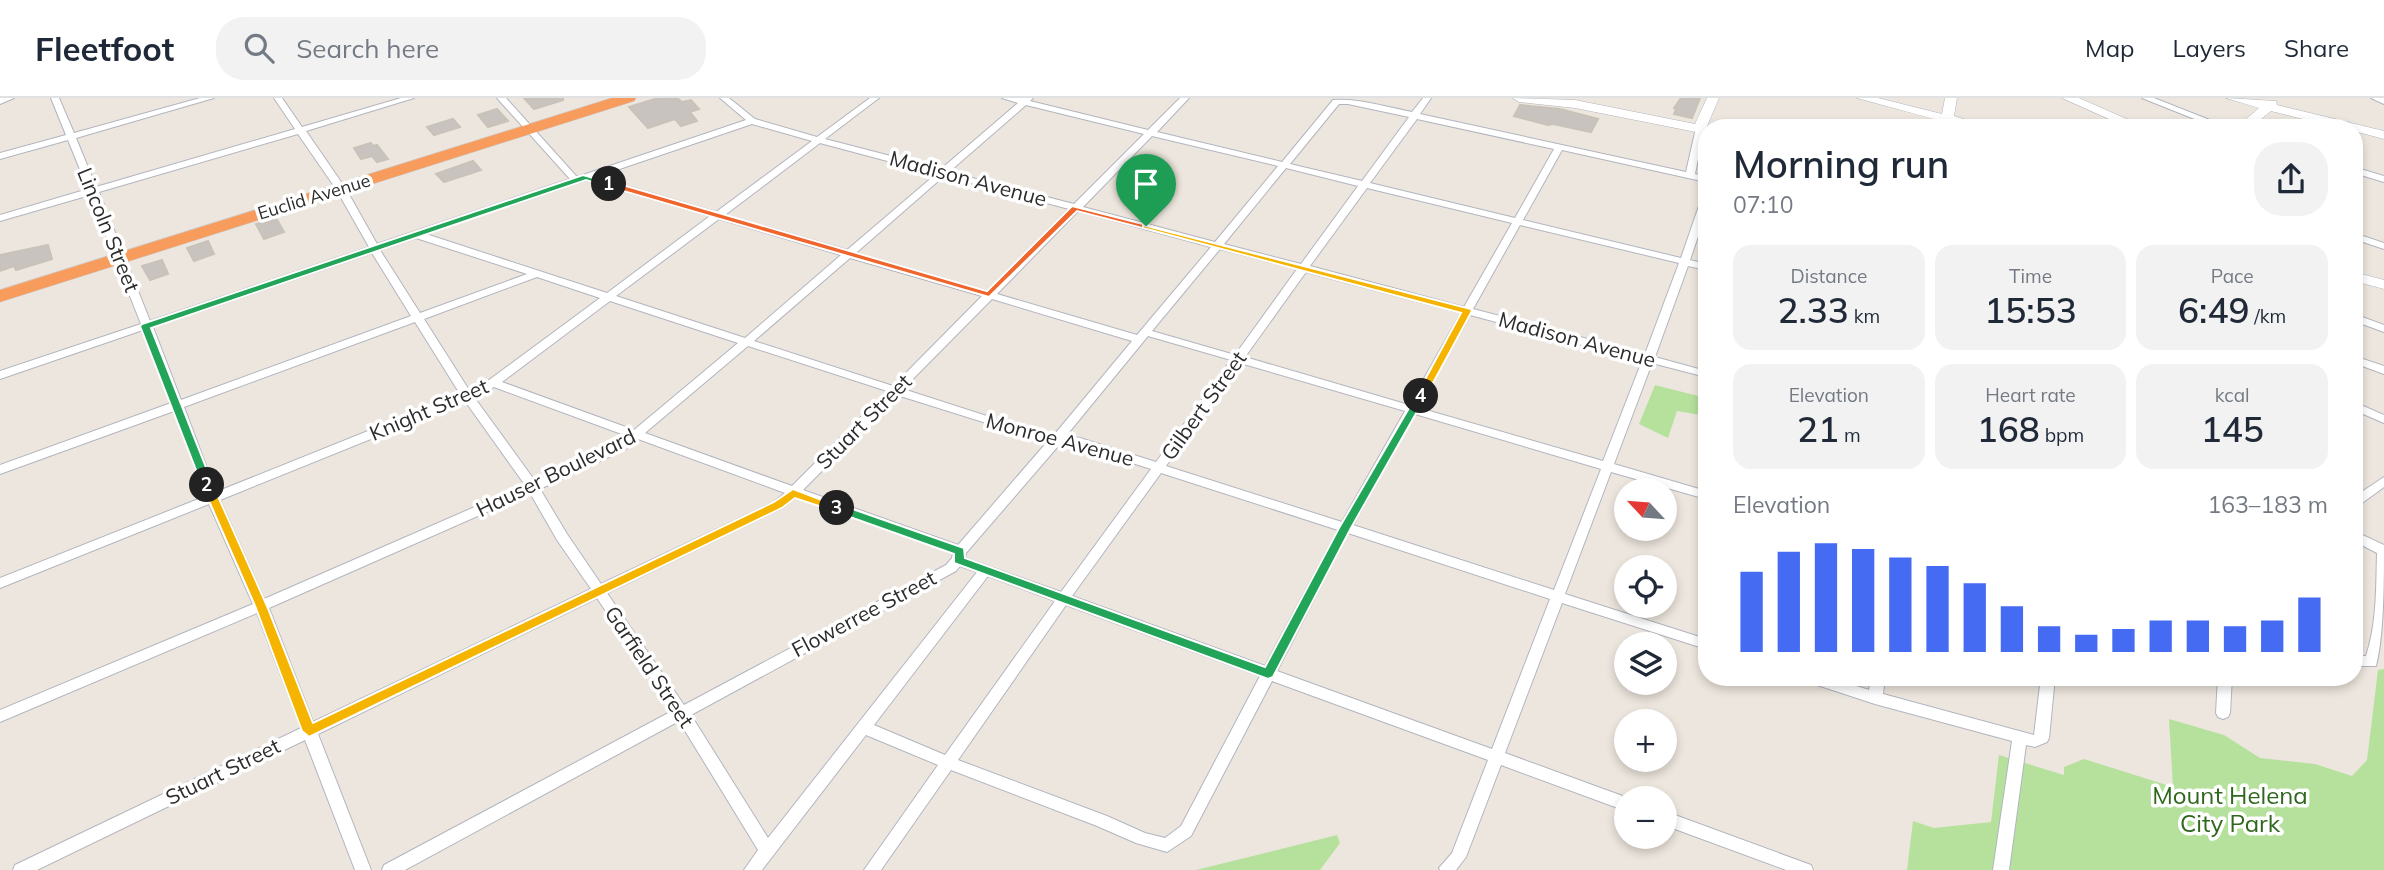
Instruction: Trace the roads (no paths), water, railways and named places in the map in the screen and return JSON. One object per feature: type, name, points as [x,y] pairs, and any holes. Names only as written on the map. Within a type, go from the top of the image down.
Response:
[{"type":"highway","name":"Euclid Avenue","points":[[526,126],[602,98]]},
{"type":"highway","name":"Euclid Avenue","points":[[0,296],[119,254],[526,126],[628,98]]},
{"type":"highway","name":"Euclid Avenue","points":[[0,286],[119,254]]},
{"type":"street","points":[[0,101],[10,98]]},
{"type":"street","name":"Lincoln Street","points":[[55,98],[119,254],[212,499],[261,606],[363,870]]},
{"type":"street","points":[[0,156],[210,98]]},
{"type":"street","name":"Garfield Street","points":[[278,98],[338,185],[374,248],[467,396],[533,487],[598,592],[681,712],[767,850]]},
{"type":"street","points":[[0,218],[410,98]]},
{"type":"street","points":[[501,98],[581,179],[989,295],[1238,360],[1698,493]]},
{"type":"street","name":"Madison Avenue","points":[[724,98],[751,121],[818,140],[1698,371]]},
{"type":"street","name":"Knight Street","points":[[0,583],[467,396],[493,383],[875,98]]},
{"type":"street","points":[[1006,98],[1027,100],[1283,166],[1698,265]]},
{"type":"street","name":"Stuart Street","points":[[21,870],[778,505],[895,391],[1185,98]]},
{"type":"street","name":"Gilbert Street","points":[[872,870],[1064,598],[1427,98]]},
{"type":"street","points":[[1519,98],[1575,104],[1698,128]]},
{"type":"street","points":[[1706,119],[1713,98]]},
{"type":"street","points":[[1863,98],[1934,119]]},
{"type":"street","points":[[1948,119],[1951,98]]},
{"type":"street","points":[[2068,98],[2119,119]]},
{"type":"street","points":[[2146,98],[2202,119]]},
{"type":"street","points":[[2232,98],[2319,119]]},
{"type":"street","points":[[2252,119],[2267,106],[2282,98],[2319,119]]},
{"type":"street","points":[[2375,98],[2384,101]]},
{"type":"street","name":"Hauser Boulevard","points":[[0,716],[533,487],[636,436],[1027,100]]},
{"type":"street","points":[[1339,101],[1416,115],[1698,178]]},
{"type":"street","name":"Flowerree Street","points":[[390,870],[951,568],[1333,103],[1339,101]]},
{"type":"street","points":[[0,375],[751,121]]},
{"type":"street","points":[[2363,130],[2384,135]]},
{"type":"street","points":[[863,727],[947,763],[1154,843],[1167,845],[1186,831],[1345,528],[1560,146]]},
{"type":"street","points":[[1690,176],[1698,147]]},
{"type":"street","points":[[2363,173],[2384,179]]},
{"type":"street","points":[[1447,868],[1458,857],[1494,756],[1649,359],[1698,224]]},
{"type":"street","name":"Monroe Avenue","points":[[415,234],[895,391],[1056,440],[1076,441],[1698,641]]},
{"type":"street","points":[[2363,239],[2384,246]]},
{"type":"street","points":[[0,470],[536,274]]},
{"type":"street","points":[[2363,279],[2384,285]]},
{"type":"street","points":[[2363,321],[2384,329]]},
{"type":"street","points":[[2363,362],[2384,370]]},
{"type":"street","points":[[493,383],[793,493],[959,556],[986,570],[1614,800]]},
{"type":"street","points":[[2363,410],[2380,417],[2384,405]]},
{"type":"street","points":[[2363,493],[2384,481]]},
{"type":"street","points":[[2363,540],[2384,551],[2378,641],[2371,662],[2363,662]]},
{"type":"street","points":[[752,870],[986,570]]},
{"type":"street","points":[[1838,686],[2028,738],[2042,738],[2047,686]]},
{"type":"street","points":[[1875,698],[1877,686]]},
{"type":"street","points":[[2223,713],[2224,686]]},
{"type":"street","points":[[2001,870],[2028,738]]},
{"type":"street","points":[[1677,823],[1805,870]]},
{"type":"park label","name":"Mount Helena City Park","points":[[2230,810]]}]
